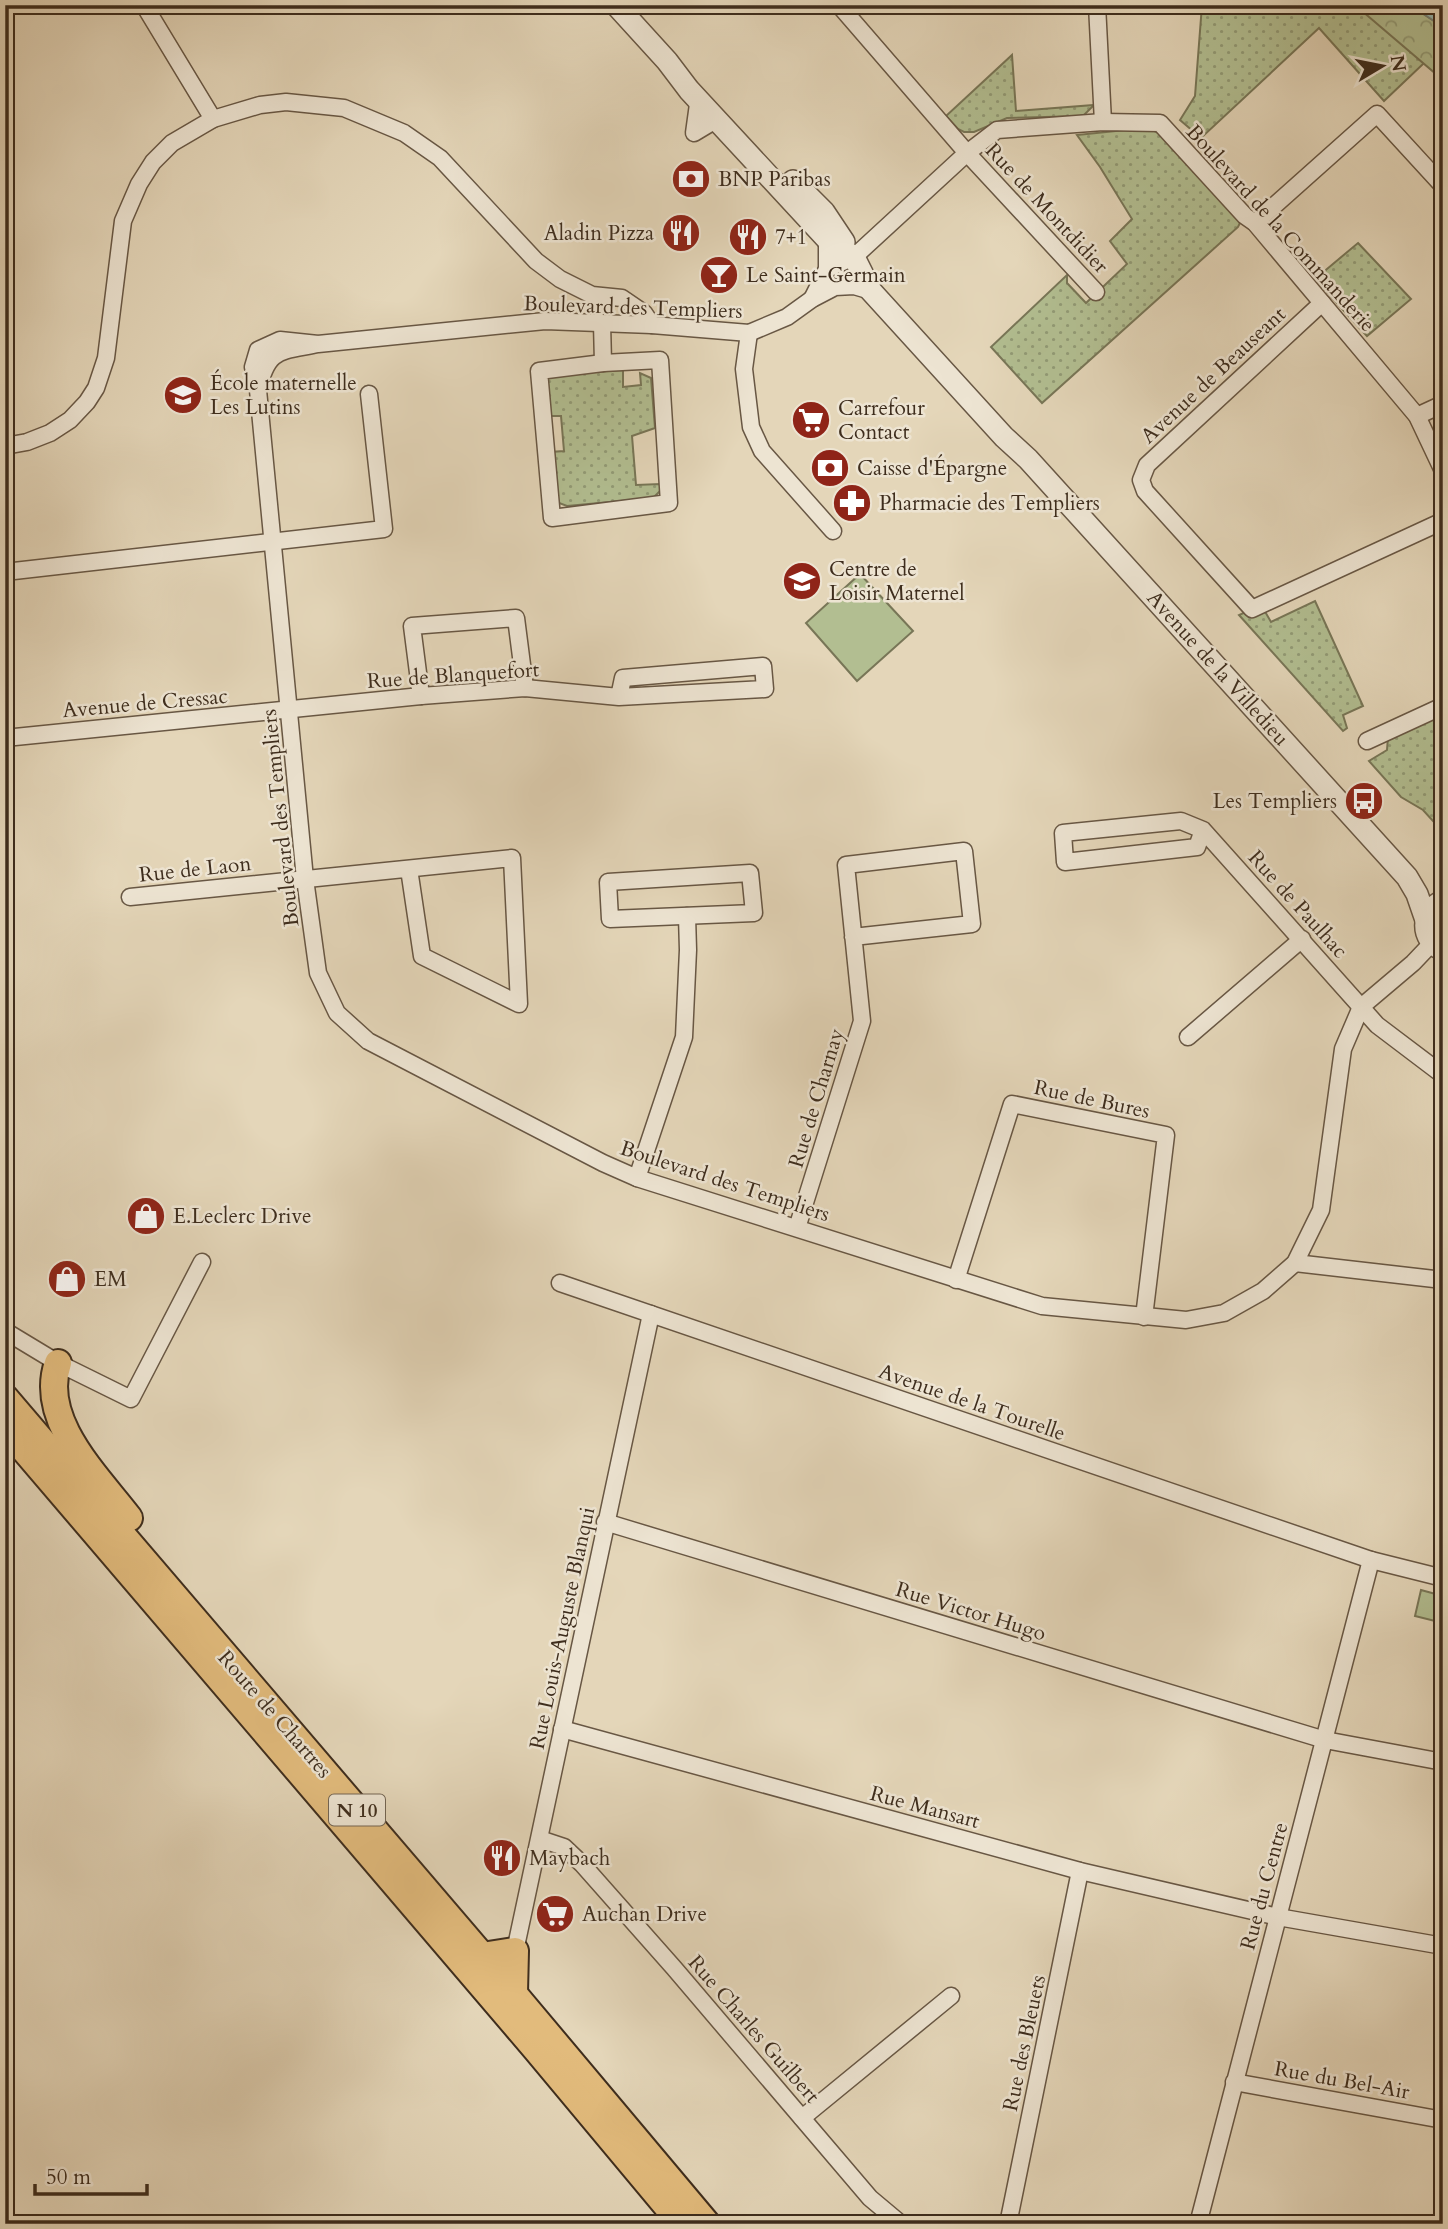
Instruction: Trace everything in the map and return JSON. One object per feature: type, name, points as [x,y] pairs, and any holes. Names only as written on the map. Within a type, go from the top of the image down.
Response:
[{"type":"main road","points":[[58,1363],[53,1377],[54,1398],[70,1440],[191,1597],[192,1617]]},
{"type":"main road","name":"Route de Chartres","points":[[5,1398],[482,1956],[707,2224]]},
{"type":"main road","name":"Route de Chartres","points":[[5,1427],[682,2224]]},
{"type":"main road","points":[[482,1956],[515,1951],[513,1993]]},
{"type":"street","points":[[144,5],[213,119]]},
{"type":"street","name":"Avenue de la Villedieu","points":[[616,5],[696,97],[827,239],[854,257],[881,282],[955,364],[1011,432],[1028,459]]},
{"type":"street","name":"Rue de Montdidier","points":[[839,5],[967,153],[1096,292]]},
{"type":"street","points":[[1097,5],[1102,122]]},
{"type":"street","name":"Avenue de la Villedieu","points":[[667,61],[699,85],[824,212],[854,257],[871,291],[995,428],[1028,459],[1407,877],[1417,894],[1426,920],[1426,933],[1437,946]]},
{"type":"street","points":[[5,446],[27,442],[50,433],[70,420],[96,388],[106,358],[123,221],[139,184],[153,162],[172,143],[213,119],[260,105],[316,103],[344,108],[404,134],[440,158],[536,261],[560,279],[621,312],[631,324]]},
{"type":"street","points":[[1255,223],[1377,114],[1443,186]]},
{"type":"street","name":"Boulevard de la Commanderie","points":[[827,269],[854,257],[967,153],[997,130],[1102,122],[1160,123],[1245,216],[1255,223],[1417,416],[1443,471]]},
{"type":"street","name":"Boulevard des Templiers","points":[[812,299],[827,269],[827,239]]},
{"type":"street","points":[[835,287],[854,257]]},
{"type":"street","points":[[835,287],[854,286],[871,291]]},
{"type":"street","name":"Boulevard des Templiers","points":[[835,287],[787,317],[749,333],[652,325],[545,321],[318,344],[280,340],[258,350],[253,367],[258,390],[274,542],[305,879],[318,973],[337,1013],[369,1041],[591,1157],[638,1178],[1042,1306],[1186,1320],[1224,1314],[1263,1291],[1295,1263],[1321,1210],[1343,1049],[1361,1007],[1437,946]]},
{"type":"street","points":[[592,295],[622,298],[644,313],[652,325]]},
{"type":"street","name":"Avenue de Beauseant","points":[[1322,303],[1147,465],[1141,480],[1145,491],[1252,609],[1443,521]]},
{"type":"street","points":[[602,323],[603,363]]},
{"type":"street","points":[[749,333],[744,369],[751,427],[762,451],[833,531]]},
{"type":"street","points":[[660,360],[669,503],[552,518],[539,371],[603,363],[660,360]]},
{"type":"street","points":[[5,572],[384,529],[369,394]]},
{"type":"street","points":[[1417,416],[1443,404]]},
{"type":"street","points":[[421,696],[412,626],[516,618],[525,688]]},
{"type":"street","name":"Rue de Blanquefort","points":[[289,710],[525,688],[619,697],[765,689],[763,666],[623,678],[619,697]]},
{"type":"street","points":[[1367,741],[1443,706]]},
{"type":"street","name":"Avenue de Cressac","points":[[5,737],[289,710]]},
{"type":"street","points":[[1181,821],[1203,830],[1197,848],[1065,862],[1063,833],[1181,821]]},
{"type":"street","name":"Rue de Paulhac","points":[[1203,830],[1377,1025],[1443,1075]]},
{"type":"street","name":"Rue de Charnay","points":[[797,1228],[862,1021],[853,937],[846,864],[964,851],[972,924],[853,937]]},
{"type":"street","name":"Rue de Laon","points":[[130,897],[512,858],[519,1004],[422,956],[409,869]]},
{"type":"street","points":[[750,873],[754,912],[687,916],[610,919],[608,883],[750,873]]},
{"type":"street","name":"Avenue de la Villedieu","points":[[1407,877],[1443,900]]},
{"type":"street","points":[[1426,920],[1433,907],[1443,900]]},
{"type":"street","points":[[638,1178],[684,1037],[687,916]]},
{"type":"street","points":[[1188,1037],[1302,939]]},
{"type":"street","name":"Rue de Bures","points":[[956,1280],[1012,1104],[1166,1135],[1144,1317]]},
{"type":"street","points":[[5,1331],[58,1363],[131,1399],[202,1262]]},
{"type":"street","points":[[1295,1263],[1443,1280]]},
{"type":"street","name":"Avenue de la Tourelle","points":[[560,1283],[1371,1560],[1443,1578]]},
{"type":"street","name":"Rue Louis-Auguste Blanqui","points":[[515,1951],[651,1314]]},
{"type":"street","name":"Rue Victor Hugo","points":[[605,1522],[1325,1740],[1443,1762]]},
{"type":"street","name":"Rue du Centre","points":[[1198,2224],[1371,1560]]},
{"type":"street","name":"Rue Mansart","points":[[562,1729],[1080,1871],[1278,1917],[1443,1947]]},
{"type":"street","name":"Rue Charles Guilbert","points":[[540,1839],[564,1847],[582,1864],[870,2198],[901,2224]]},
{"type":"street","name":"Rue des Bleuets","points":[[1008,2224],[1080,1871]]},
{"type":"street","points":[[803,2118],[951,1996]]},
{"type":"street","name":"Rue du Bel-Air","points":[[1234,2082],[1443,2119]]},
{"type":"green space","points":[[1202,5],[1374,5],[1442,46],[1384,101],[1319,28],[1201,138],[1180,120],[1195,96]]},
{"type":"green space","points":[[1355,5],[1410,5],[1443,27],[1443,80]]},
{"type":"green space","points":[[1012,55],[1016,111],[1094,105],[1083,116],[1007,118],[974,132],[958,129],[946,116]]},
{"type":"green space","points":[[1150,129],[1161,134],[1241,221],[1238,227],[1042,403],[991,347],[1067,275],[1067,283],[1086,303],[1127,264],[1110,241],[1132,219],[1077,135]]},
{"type":"green space","points":[[1358,243],[1411,299],[1367,336],[1315,279]]},
{"type":"green space","points":[[623,370],[623,387],[641,385],[640,373],[651,378],[655,428],[632,436],[636,485],[660,484],[660,491],[653,498],[567,506],[559,503],[555,497],[550,452],[564,451],[561,416],[548,416],[546,381],[549,375]]},
{"type":"green space","points":[[860,574],[913,631],[857,681],[806,623]]},
{"type":"green space","points":[[1315,601],[1363,706],[1343,715],[1347,728],[1343,731],[1239,615],[1263,608],[1271,622]]},
{"type":"green space","points":[[1443,711],[1443,832],[1423,810],[1401,797],[1369,761],[1387,750],[1388,737]]},
{"type":"green space","points":[[1421,1590],[1443,1596],[1443,1623],[1415,1616]]},
{"type":"water","points":[[1410,5],[1443,5],[1443,27]]},
{"type":"place","name":"BNP Paribas","points":[[691,179]]},
{"type":"place","name":"Aladin Pizza","points":[[681,233]]},
{"type":"place","name":"7+1","points":[[748,237]]},
{"type":"place","name":"Le Saint-Germain","points":[[719,275]]},
{"type":"place","name":"École maternelle Les Lutins","points":[[183,395]]},
{"type":"place","name":"Carrefour Contact","points":[[811,420]]},
{"type":"place","name":"Caisse d'Épargne","points":[[830,468]]},
{"type":"place","name":"Pharmacie des Templiers","points":[[852,503]]},
{"type":"place","name":"Centre de Loisir Maternel","points":[[802,581]]},
{"type":"place","name":"Les Templiers","points":[[1364,801]]},
{"type":"place","name":"E.Leclerc Drive","points":[[146,1216]]},
{"type":"place","name":"EM","points":[[67,1279]]},
{"type":"place","name":"Maybach","points":[[502,1858]]},
{"type":"place","name":"Auchan Drive","points":[[555,1914]]}]
